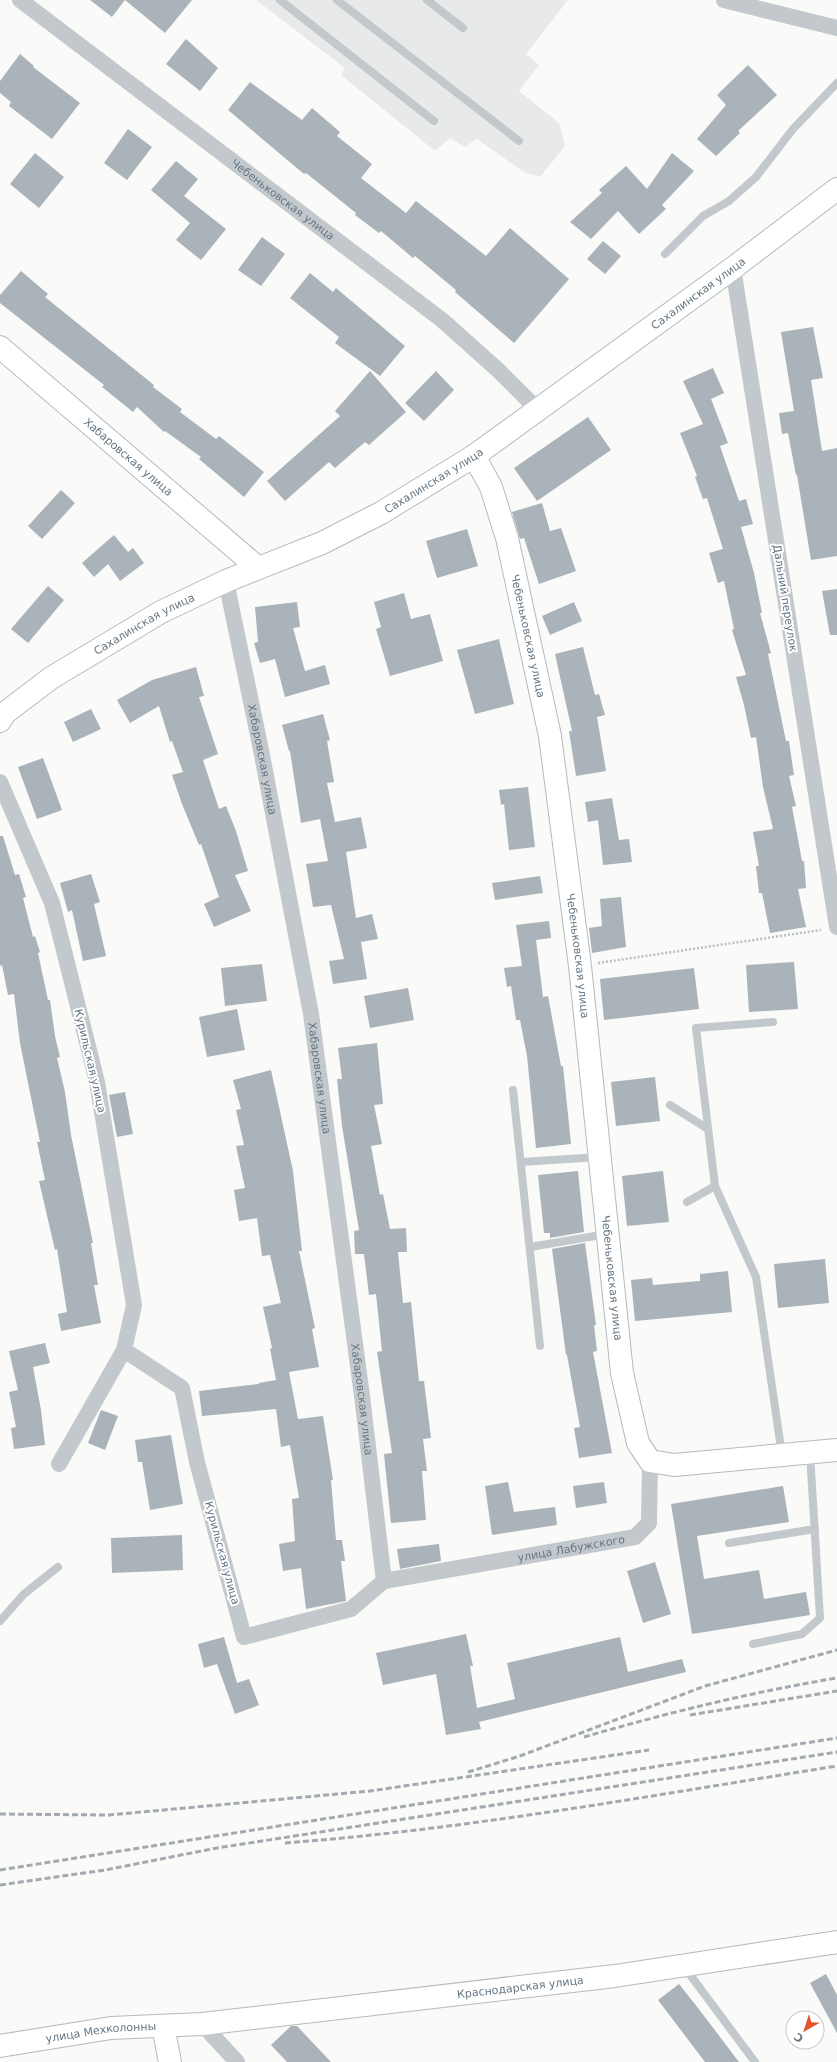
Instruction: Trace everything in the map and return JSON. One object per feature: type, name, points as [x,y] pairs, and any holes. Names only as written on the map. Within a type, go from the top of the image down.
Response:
[{"type":"street","name":"Чебеньковская улица","points":[[20,0],[442,320],[498,370],[538,410]]},
{"type":"street","points":[[724,0],[837,28]]},
{"type":"street","name":"Сахалинская улица","points":[[2,715],[51,678],[161,612],[257,567],[322,543],[380,513],[474,456],[733,268],[837,189]]},
{"type":"street","name":"Дальний переулок","points":[[733,268],[837,927]]},
{"type":"street","name":"Хабаровская улица","points":[[0,347],[257,567]]},
{"type":"street","name":"Чебеньковская улица","points":[[474,456],[491,487],[506,538],[550,736],[580,966],[622,1373],[638,1443],[650,1461]]},
{"type":"street","name":"Хабаровская улица","points":[[226,581],[262,754],[311,1014],[362,1396],[384,1581]]},
{"type":"street","name":"Курильская улица","points":[[0,782],[52,903],[97,1082],[134,1305],[124,1350],[59,1464]]},
{"type":"street","name":"Курильская улица","points":[[124,1350],[182,1388],[197,1462],[244,1637],[351,1609],[384,1581]]},
{"type":"street","points":[[650,1461],[674,1465],[837,1450]]},
{"type":"street","name":"улица Лабужского","points":[[384,1581],[635,1537],[649,1523],[650,1461]]},
{"type":"street","name":"Краснодарская улица","points":[[202,2024],[615,1976],[837,1942]]},
{"type":"street","points":[[202,2024],[237,2062]]},
{"type":"street","name":"улица Мехколонны","points":[[0,2046],[111,2028],[202,2024]]},
{"type":"street","points":[[163,2026],[170,2062]]},
{"type":"lane","points":[[280,0],[434,121]]},
{"type":"lane","points":[[337,0],[519,141]]},
{"type":"lane","points":[[427,0],[463,28]]},
{"type":"lane","points":[[665,254],[703,216],[729,201],[756,177],[793,129],[837,83]]},
{"type":"lane","points":[[773,1022],[696,1028],[715,1186],[756,1277],[782,1456]]},
{"type":"lane","points":[[513,1090],[540,1346]]},
{"type":"lane","points":[[670,1105],[708,1128]]},
{"type":"lane","points":[[521,1162],[600,1157]]},
{"type":"lane","points":[[687,1202],[715,1186]]},
{"type":"lane","points":[[530,1247],[607,1234]]},
{"type":"lane","points":[[753,1644],[802,1634],[820,1618],[810,1453]]},
{"type":"lane","points":[[729,1543],[815,1529]]},
{"type":"lane","points":[[0,1621],[24,1594],[58,1567]]},
{"type":"lane","points":[[683,1966],[755,2062]]},
{"type":"path","points":[[580,966],[837,927]]},
{"type":"shaded area","points":[[256,0],[568,0],[526,54],[539,65],[519,91],[559,123],[565,146],[540,177],[524,172],[477,139],[464,147],[450,138],[435,151],[341,75],[345,68]]},
{"type":"building","points":[[90,0],[125,0],[112,17]]},
{"type":"building","points":[[125,0],[192,0],[165,33]]},
{"type":"building","points":[[186,39],[218,68],[200,91],[166,64]]},
{"type":"building","points":[[20,54],[34,66],[33,67],[80,103],[52,139],[9,106],[11,102],[0,93],[0,81]]},
{"type":"building","points":[[748,65],[777,95],[738,131],[740,133],[716,156],[697,139],[726,105],[717,95]]},
{"type":"building","points":[[250,82],[302,120],[312,108],[340,132],[337,136],[372,164],[361,178],[406,213],[416,201],[486,256],[510,228],[569,279],[514,343],[455,292],[456,290],[415,256],[413,258],[381,231],[379,233],[355,215],[356,213],[306,173],[304,174],[228,110]]},
{"type":"building","points":[[128,129],[152,147],[127,180],[104,163]]},
{"type":"building","points":[[35,153],[64,177],[39,208],[10,184]]},
{"type":"building","points":[[672,153],[694,171],[662,205],[666,209],[639,234],[618,211],[591,239],[570,222],[602,193],[599,190],[626,166],[647,189]]},
{"type":"building","points":[[176,161],[198,179],[184,196],[226,229],[201,260],[176,240],[190,223],[151,190]]},
{"type":"building","points":[[262,237],[285,254],[261,286],[238,270]]},
{"type":"building","points":[[603,241],[621,256],[605,274],[587,259]]},
{"type":"building","points":[[21,271],[48,294],[45,297],[154,385],[153,387],[182,409],[180,412],[216,439],[219,436],[264,472],[244,497],[199,459],[201,457],[165,431],[164,432],[137,407],[133,412],[102,387],[104,385],[0,303],[0,295]]},
{"type":"building","points":[[310,273],[333,292],[336,288],[405,346],[380,376],[335,343],[339,337],[290,298]]},
{"type":"building","points":[[813,327],[823,378],[811,380],[822,451],[837,448],[837,556],[811,560],[797,475],[788,433],[782,434],[779,413],[794,411],[781,332]]},
{"type":"building","points":[[713,368],[724,393],[711,399],[728,443],[720,446],[739,501],[746,499],[753,524],[741,527],[754,573],[762,613],[760,613],[771,653],[768,654],[786,741],[789,741],[794,775],[789,776],[796,806],[792,807],[802,861],[804,861],[806,888],[798,889],[806,927],[770,933],[762,893],[759,893],[756,866],[759,866],[753,832],[773,829],[763,787],[756,737],[751,738],[736,677],[746,675],[732,630],[734,629],[724,581],[718,583],[709,553],[723,549],[707,498],[703,499],[695,477],[697,476],[680,433],[703,424],[683,381]]},
{"type":"building","points":[[370,371],[406,412],[369,445],[365,442],[335,468],[329,462],[285,501],[267,481],[340,416],[335,411]]},
{"type":"building","points":[[436,371],[454,390],[424,421],[405,403]]},
{"type":"building","points":[[588,417],[611,450],[537,501],[514,468]]},
{"type":"building","points":[[61,490],[75,503],[42,539],[28,526]]},
{"type":"building","points":[[542,503],[550,531],[561,528],[576,571],[539,584],[524,538],[520,539],[512,512]]},
{"type":"building","points":[[467,529],[478,566],[437,578],[426,541]]},
{"type":"building","points":[[114,535],[128,552],[133,548],[144,563],[120,581],[108,564],[94,577],[82,563]]},
{"type":"building","points":[[48,586],[64,600],[28,643],[11,629]]},
{"type":"building","points":[[837,589],[837,635],[830,635],[822,591]]},
{"type":"building","points":[[404,593],[411,619],[430,614],[443,661],[390,676],[376,629],[381,627],[374,602]]},
{"type":"building","points":[[297,602],[300,627],[293,628],[305,671],[325,665],[330,684],[285,697],[275,659],[260,663],[254,643],[258,642],[255,607]]},
{"type":"building","points":[[574,602],[582,621],[550,635],[542,616]]},
{"type":"building","points":[[499,639],[514,704],[475,714],[457,650]]},
{"type":"building","points":[[583,647],[595,695],[599,694],[605,715],[597,717],[606,771],[576,776],[569,731],[572,731],[555,654]]},
{"type":"building","points":[[196,667],[204,696],[199,697],[218,754],[203,760],[219,809],[226,806],[236,831],[248,871],[235,875],[251,911],[214,927],[204,904],[219,897],[201,844],[199,845],[172,775],[183,772],[172,741],[170,742],[159,706],[130,723],[117,700],[152,680]]},
{"type":"building","points":[[91,709],[101,729],[73,742],[64,722]]},
{"type":"building","points":[[323,714],[330,740],[327,741],[334,782],[327,783],[335,822],[361,817],[367,848],[346,852],[356,918],[372,914],[378,939],[361,942],[367,979],[333,984],[329,961],[344,959],[331,905],[313,907],[306,864],[328,861],[320,819],[301,823],[290,751],[282,725]]},
{"type":"building","points":[[43,758],[62,810],[37,819],[18,767]]},
{"type":"building","points":[[528,787],[535,847],[509,850],[504,804],[501,805],[499,790]]},
{"type":"building","points":[[612,798],[619,840],[629,839],[632,862],[603,865],[598,820],[588,822],[585,802]]},
{"type":"building","points":[[0,836],[3,836],[15,875],[19,874],[26,897],[23,898],[33,937],[35,936],[40,952],[38,953],[48,1000],[50,1000],[55,1036],[60,1057],[57,1058],[65,1092],[71,1135],[93,1243],[91,1243],[98,1285],[94,1285],[101,1323],[61,1331],[58,1314],[67,1312],[57,1249],[55,1250],[39,1181],[45,1180],[37,1142],[40,1142],[20,1043],[14,994],[8,995],[2,965],[0,966]]},
{"type":"building","points":[[91,874],[100,902],[94,904],[106,956],[83,961],[72,910],[68,912],[60,883]]},
{"type":"building","points":[[540,876],[543,893],[495,900],[492,883]]},
{"type":"building","points":[[621,897],[626,947],[592,953],[589,928],[602,926],[600,899]]},
{"type":"building","points":[[549,921],[551,938],[536,940],[543,997],[548,996],[561,1066],[563,1066],[571,1144],[536,1148],[527,1056],[520,1020],[516,1020],[511,986],[507,987],[504,968],[522,966],[516,925]]},
{"type":"building","points":[[794,962],[798,1009],[749,1012],[746,965]]},
{"type":"building","points":[[262,964],[267,1001],[225,1006],[221,968]]},
{"type":"building","points":[[694,968],[699,1009],[604,1020],[600,979]]},
{"type":"building","points":[[408,988],[414,1020],[370,1028],[364,996]]},
{"type":"building","points":[[237,1009],[245,1050],[207,1057],[199,1017]]},
{"type":"building","points":[[377,1043],[383,1104],[374,1105],[382,1144],[371,1146],[380,1195],[383,1194],[390,1229],[406,1228],[407,1252],[398,1252],[403,1303],[411,1302],[419,1381],[424,1381],[431,1438],[423,1439],[427,1471],[422,1471],[426,1520],[391,1523],[384,1454],[392,1453],[377,1352],[382,1351],[376,1294],[369,1295],[364,1254],[355,1254],[354,1231],[359,1230],[342,1126],[337,1079],[342,1079],[338,1048]]},
{"type":"building","points":[[271,1070],[293,1171],[302,1251],[299,1251],[315,1328],[312,1329],[319,1367],[289,1372],[298,1419],[323,1416],[333,1480],[331,1480],[336,1540],[342,1540],[345,1561],[341,1561],[346,1601],[306,1609],[301,1568],[283,1571],[279,1544],[295,1541],[292,1499],[299,1498],[290,1445],[281,1447],[276,1409],[202,1416],[199,1391],[259,1384],[276,1380],[270,1349],[272,1348],[263,1307],[281,1303],[270,1255],[262,1256],[257,1218],[239,1221],[234,1190],[245,1188],[236,1146],[244,1145],[236,1110],[241,1109],[233,1080]]},
{"type":"building","points":[[655,1077],[660,1121],[616,1126],[611,1082]]},
{"type":"building","points":[[125,1092],[133,1134],[117,1137],[109,1095]]},
{"type":"building","points":[[578,1171],[584,1232],[550,1238],[550,1233],[544,1233],[538,1175]]},
{"type":"building","points":[[663,1171],[669,1222],[627,1226],[622,1176]]},
{"type":"building","points":[[585,1243],[596,1325],[594,1325],[597,1351],[593,1352],[612,1453],[579,1458],[574,1428],[580,1427],[566,1355],[552,1249]]},
{"type":"building","points":[[825,1259],[829,1303],[778,1308],[774,1264]]},
{"type":"building","points":[[728,1271],[732,1312],[635,1321],[631,1280],[652,1278],[653,1285],[700,1281],[700,1274]]},
{"type":"building","points":[[45,1343],[50,1363],[33,1367],[41,1410],[45,1445],[14,1449],[11,1428],[16,1427],[9,1392],[18,1390],[9,1351]]},
{"type":"building","points":[[101,1410],[118,1416],[105,1450],[88,1443]]},
{"type":"building","points":[[171,1435],[183,1504],[150,1510],[142,1462],[138,1462],[135,1440]]},
{"type":"building","points":[[508,1482],[514,1512],[555,1507],[557,1525],[492,1535],[485,1486]]},
{"type":"building","points":[[604,1482],[607,1503],[576,1508],[573,1486]]},
{"type":"building","points":[[783,1486],[789,1522],[697,1536],[704,1579],[759,1570],[764,1599],[806,1592],[810,1615],[692,1634],[671,1504]]},
{"type":"building","points":[[182,1535],[183,1570],[112,1573],[111,1538]]},
{"type":"building","points":[[439,1544],[441,1561],[400,1569],[397,1549]]},
{"type":"building","points":[[655,1562],[671,1614],[643,1623],[627,1571]]},
{"type":"building","points":[[466,1634],[473,1666],[470,1666],[477,1708],[515,1699],[507,1663],[620,1637],[628,1672],[682,1659],[686,1672],[479,1722],[481,1729],[446,1735],[436,1674],[383,1685],[376,1653]]},
{"type":"building","points":[[224,1637],[237,1683],[249,1679],[259,1705],[235,1714],[217,1664],[204,1668],[198,1644]]},
{"type":"building","points":[[826,1974],[837,1995],[837,2033],[825,2010],[810,1983]]},
{"type":"building","points":[[679,1984],[739,2062],[705,2062],[658,2000]]},
{"type":"building","points":[[291,2026],[297,2026],[331,2062],[287,2062],[271,2045]]},
{"type":"railway","points":[[468,1772],[520,1756],[705,1686],[837,1650]]},
{"type":"railway","points":[[584,1737],[710,1704],[837,1678]]},
{"type":"railway","points":[[690,1715],[837,1691]]},
{"type":"railway","points":[[0,1870],[837,1738]]},
{"type":"railway","points":[[0,1814],[109,1815],[370,1791],[649,1750]]},
{"type":"railway","points":[[0,1885],[105,1870],[217,1848],[837,1752]]},
{"type":"railway","points":[[285,1843],[354,1837],[493,1820],[837,1766]]}]
